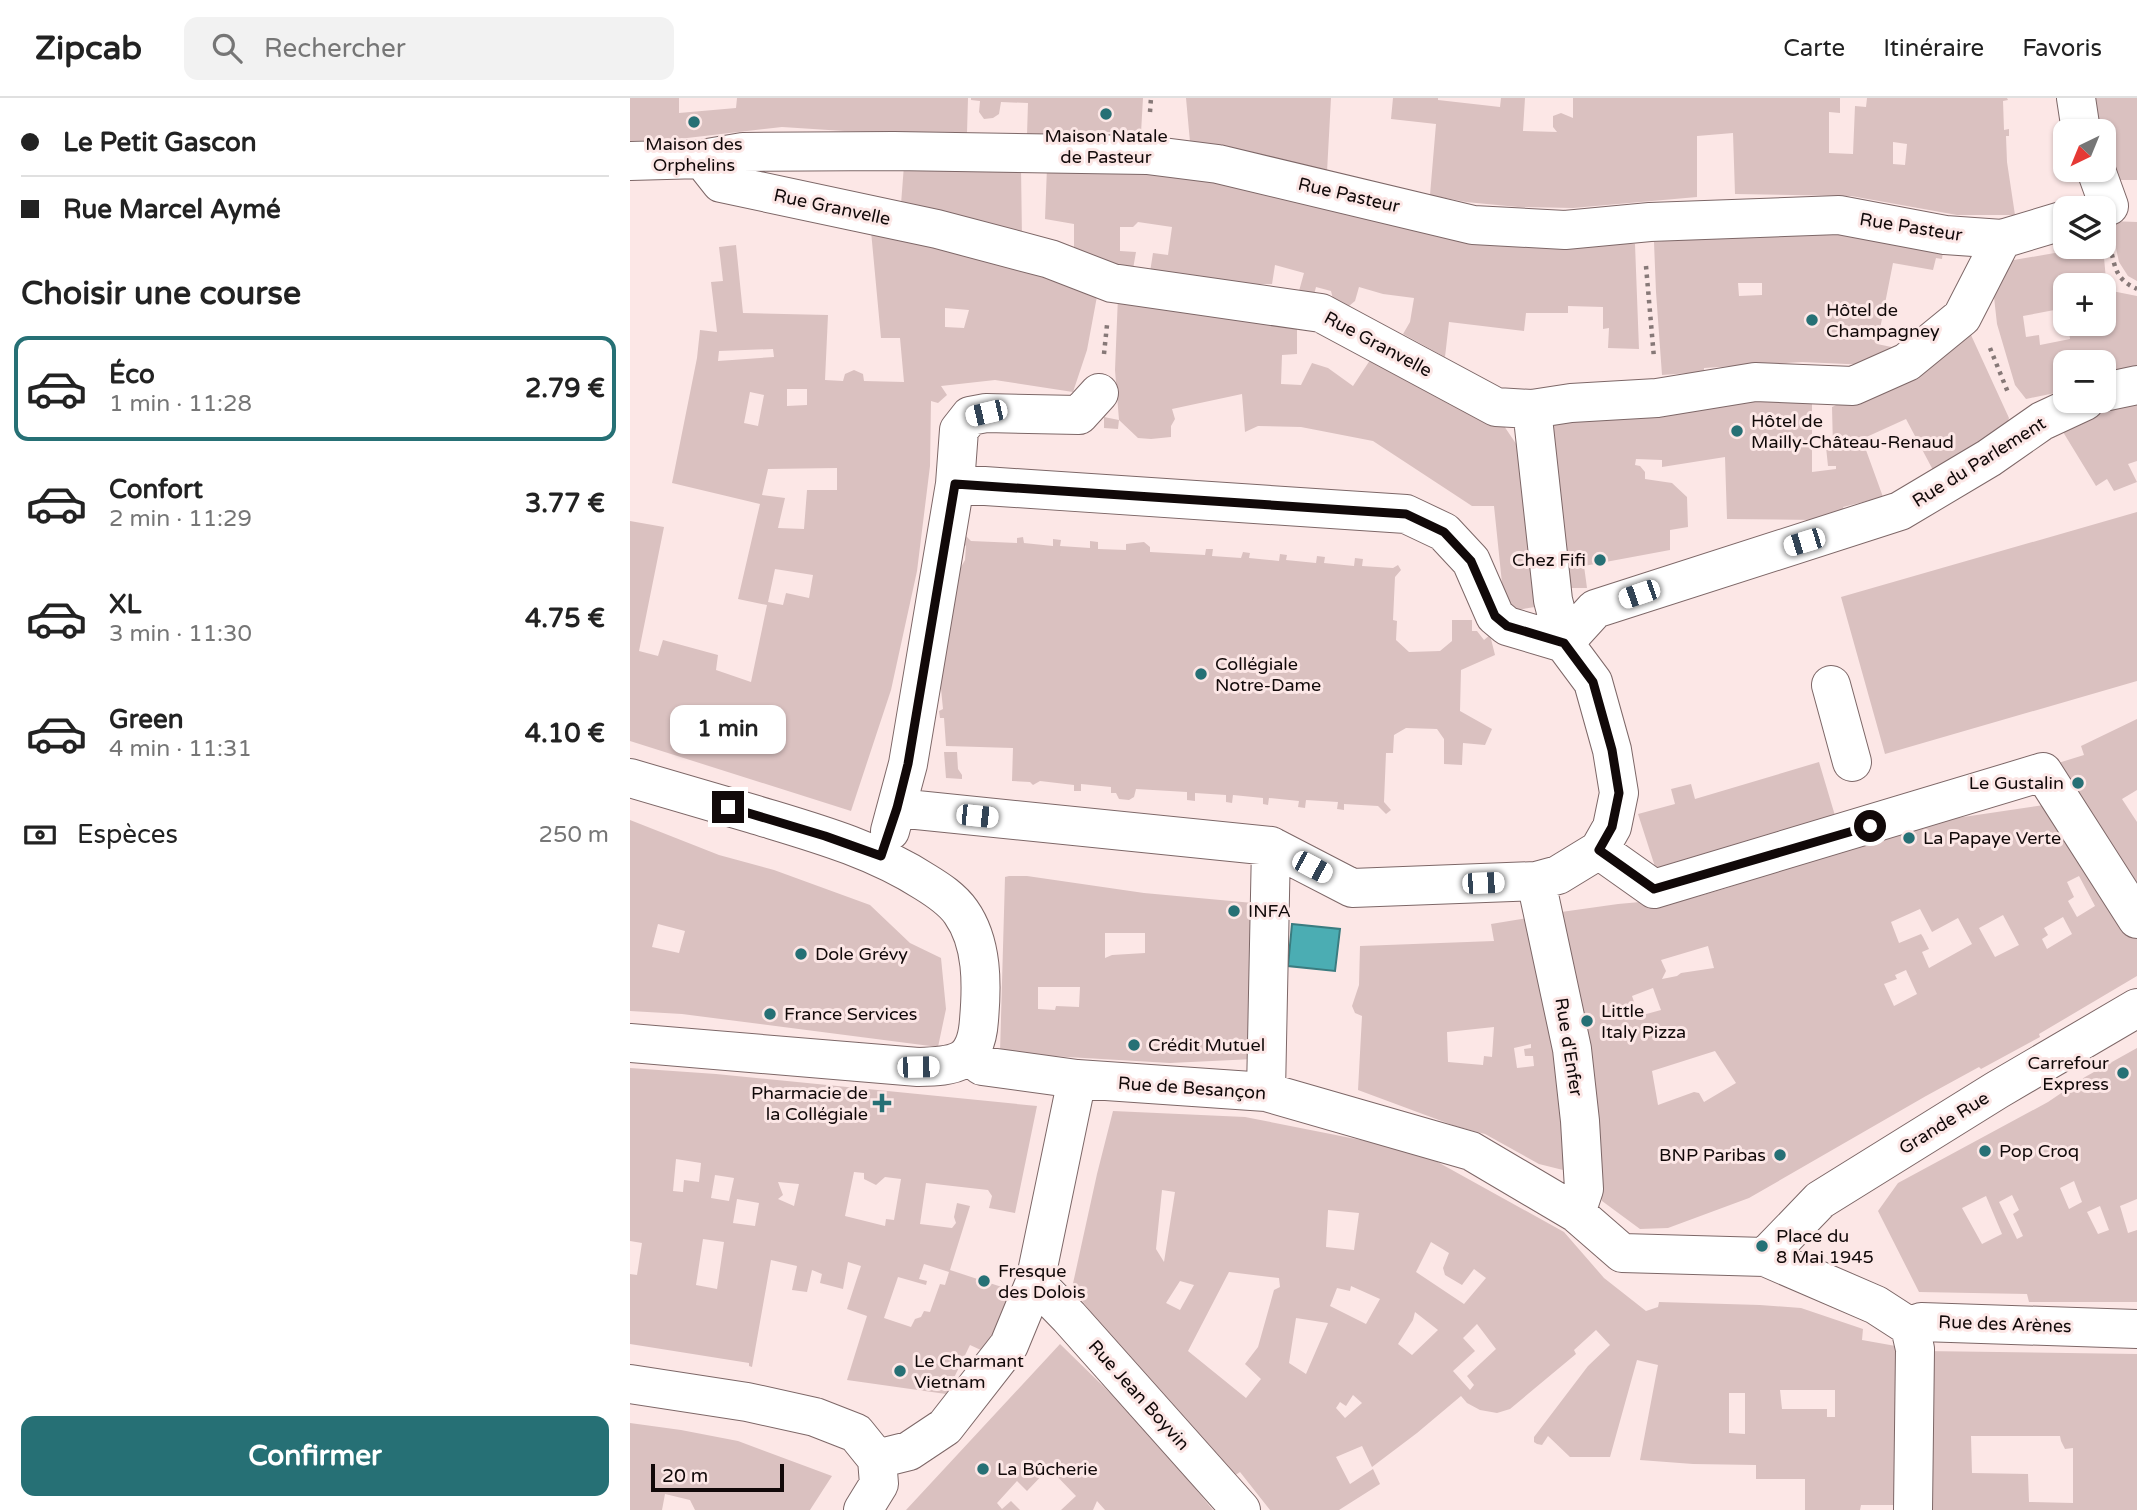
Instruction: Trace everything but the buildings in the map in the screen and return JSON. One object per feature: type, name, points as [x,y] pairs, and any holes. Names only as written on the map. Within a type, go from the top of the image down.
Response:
[{"type":"street","points":[[2076,98],[2079,119]]},
{"type":"street","name":"Rue Pasteur","points":[[630,161],[702,159],[743,152],[894,151],[1147,155],[1218,164],[1473,225],[1565,230],[1650,222],[1839,215],[1945,235],[2002,239],[2053,224]]},
{"type":"street","name":"Rue Granvelle","points":[[702,159],[721,183],[937,229],[1050,259],[1112,283],[1321,313],[1496,407],[1532,409],[1571,403],[1657,398],[1755,382],[1853,386],[1907,362],[1962,317],[2002,239]]},
{"type":"street","points":[[2116,390],[2137,386]]},
{"type":"street","points":[[881,856],[897,808],[911,751],[955,484],[959,430],[970,416],[986,413],[1079,415],[1100,393]]},
{"type":"street","points":[[897,808],[1271,846],[1352,888],[1536,881],[1558,875],[1599,850],[1612,827],[1619,793],[1612,750],[1593,682],[1564,643],[1553,600],[1532,409]]},
{"type":"street","name":"Rue du Parlement","points":[[1564,643],[1594,609],[1900,511],[1989,458],[2042,421],[2059,413]]},
{"type":"street","points":[[955,484],[1406,514],[1444,532],[1471,561],[1495,616],[1507,626],[1564,643]]},
{"type":"street","points":[[1830,685],[1852,762]]},
{"type":"street","points":[[1599,850],[1654,889],[2043,772],[2137,919]]},
{"type":"street","points":[[630,778],[825,836],[881,856],[953,902],[963,915],[980,961],[978,1035],[968,1055],[960,1062],[947,1066],[918,1067],[630,1043]]},
{"type":"street","points":[[1266,1091],[1271,846]]},
{"type":"street","name":"Rue d'Enfer","points":[[1536,881],[1572,1049],[1584,1189],[1576,1213]]},
{"type":"street","name":"Grande Rue","points":[[1765,1256],[1820,1200],[1997,1090],[2137,1008]]},
{"type":"street","name":"Rue de Besançon","points":[[968,1055],[982,1066],[1077,1079],[1266,1091],[1471,1151],[1576,1213],[1622,1254],[1765,1256]]},
{"type":"street","points":[[877,1460],[909,1451],[945,1427],[1009,1345],[1035,1282],[1077,1079]]},
{"type":"street","points":[[1765,1256],[1876,1305],[1910,1328],[1915,1349],[1913,1510]]},
{"type":"street","name":"Rue Jean Boyvin","points":[[1035,1282],[1241,1510]]},
{"type":"street","name":"Rue des Arènes","points":[[1910,1328],[1921,1322],[2137,1329]]},
{"type":"street","points":[[630,1384],[747,1402],[815,1417],[856,1433],[877,1460],[879,1484],[863,1510]]},
{"type":"path","points":[[1645,253],[1657,398]]},
{"type":"path","points":[[2115,259],[2115,268],[2121,279],[2137,289]]},
{"type":"path","points":[[1100,393],[1112,283]]},
{"type":"path","points":[[1962,317],[1985,336],[2015,411],[2032,428]]},
{"type":"water","points":[[1292,924],[1340,929],[1335,971],[1288,966]]},
{"type":"place","name":"Maison Natale de Pasteur","points":[[1106,114]]},
{"type":"place","name":"Maison des Orphelins","points":[[694,122]]},
{"type":"place","name":"Hôtel de Champagney","points":[[1812,320]]},
{"type":"place","name":"Hôtel de Mailly-Château-Renaud","points":[[1737,431]]},
{"type":"place","name":"Chez Fifi","points":[[1600,560]]},
{"type":"place","name":"Collégiale Notre-Dame","points":[[1201,674]]},
{"type":"place","name":"Le Gustalin","points":[[2078,783]]},
{"type":"place","name":"La Papaye Verte","points":[[1909,838]]},
{"type":"place","name":"INFA","points":[[1234,911]]},
{"type":"place","name":"Dole Grévy","points":[[801,954]]},
{"type":"place","name":"France Services","points":[[770,1014]]},
{"type":"place","name":"Little Italy Pizza","points":[[1587,1021]]},
{"type":"place","name":"Crédit Mutuel","points":[[1134,1045]]},
{"type":"place","name":"Carrefour Express","points":[[2123,1073]]},
{"type":"place","name":"Pharmacie de la Collégiale","points":[[882,1103]]},
{"type":"place","name":"Pop Croq","points":[[1985,1151]]},
{"type":"place","name":"BNP Paribas","points":[[1780,1155]]},
{"type":"place","name":"Place du 8 Mai 1945","points":[[1762,1246]]},
{"type":"place","name":"Fresque des Dolois","points":[[984,1281]]},
{"type":"place","name":"Le Charmant Vietnam","points":[[900,1371]]},
{"type":"place","name":"La Bûcherie","points":[[983,1469]]},
{"type":"route","points":[[728,807],[881,856],[908,764],[955,484],[1406,514],[1444,532],[1471,561],[1495,616],[1507,626],[1564,643],[1593,682],[1612,750],[1619,793],[1612,827],[1599,850],[1654,889],[1870,826]]}]
